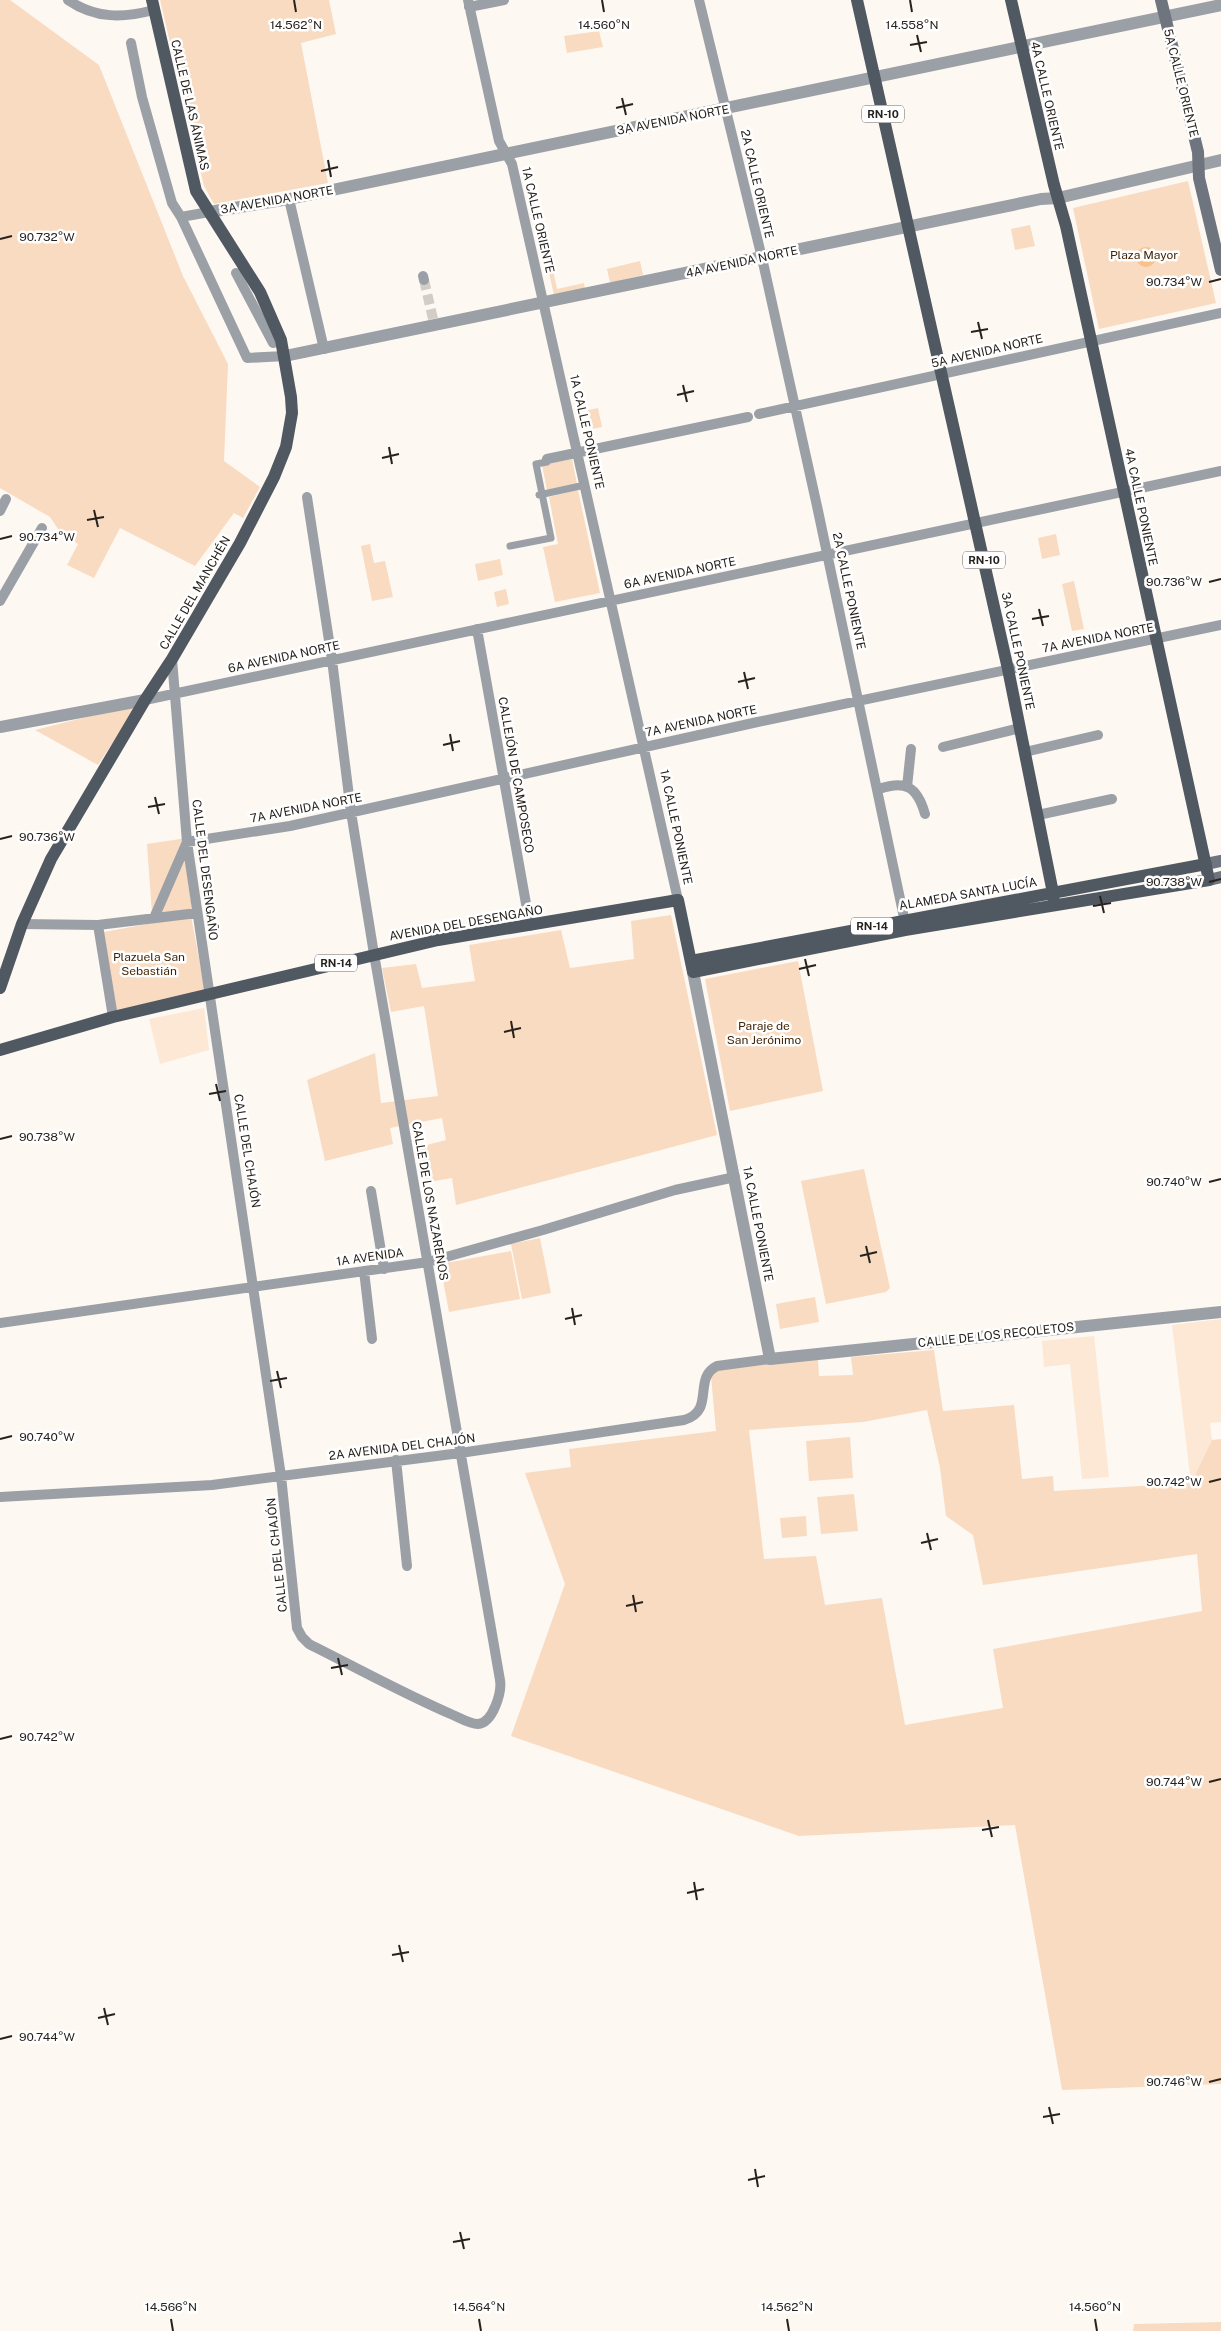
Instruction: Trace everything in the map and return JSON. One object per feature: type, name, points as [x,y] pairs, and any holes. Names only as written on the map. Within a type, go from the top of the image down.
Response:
[{"type":"main road","name":"RN-10","points":[[857,0],[908,228]]},
{"type":"main road","name":"4A CALLE ORIENTE","points":[[1010,0],[1058,198]]},
{"type":"main road","name":"5A CALLE ORIENTE","points":[[1161,0],[1198,152],[1199,178],[1221,270]]},
{"type":"main road","name":"CALLE DE LAS ÁNIMAS","points":[[153,5],[196,191],[241,259],[260,292],[277,341]]},
{"type":"main road","name":"4A CALLE PONIENTE","points":[[1058,198],[1206,864],[1215,878]]},
{"type":"main road","name":"3A CALLE PONIENTE","points":[[908,228],[1008,669],[1054,899]]},
{"type":"main road","name":"CALLE DEL MANCHÉN","points":[[0,988],[22,924],[51,858],[240,543],[274,477],[286,447],[292,413],[277,341]]},
{"type":"main road","name":"ALAMEDA SANTA LUCÍA","points":[[1054,899],[1221,861]]},
{"type":"main road","name":"ALAMEDA SANTA LUCÍA","points":[[692,966],[905,925],[1054,899],[1215,878]]},
{"type":"main road","name":"AVENIDA DEL DESENGAÑO","points":[[0,1050],[113,1017],[374,954],[438,940],[678,900]]},
{"type":"main road","name":"1A CALLE PONIENTE","points":[[678,900],[692,966]]},
{"type":"street","points":[[68,0],[95,13],[112,17],[131,16],[153,5]]},
{"type":"street","points":[[468,4],[504,0]]},
{"type":"street","name":"2A CALLE ORIENTE","points":[[699,0],[762,258]]},
{"type":"street","name":"1A CALLE ORIENTE","points":[[468,4],[499,141],[512,164],[545,303]]},
{"type":"street","name":"3A AVENIDA NORTE","points":[[181,217],[290,199],[1221,5]]},
{"type":"street","points":[[131,43],[142,97],[172,203],[181,217],[247,358],[281,356]]},
{"type":"street","name":"4A AVENIDA NORTE","points":[[281,356],[324,349],[434,322],[545,303],[1040,199],[1058,198],[1221,160]]},
{"type":"street","points":[[290,199],[324,349]]},
{"type":"street","name":"2A CALLE PONIENTE","points":[[762,258],[860,701],[905,925]]},
{"type":"street","points":[[236,273],[277,341]]},
{"type":"street","name":"1A CALLE PONIENTE","points":[[545,303],[678,900]]},
{"type":"street","name":"5A AVENIDA NORTE","points":[[760,414],[1221,313]]},
{"type":"street","points":[[510,546],[551,538],[536,464],[547,462],[547,459],[578,452],[748,417]]},
{"type":"street","name":"6A AVENIDA NORTE","points":[[145,700],[1221,471]]},
{"type":"street","points":[[541,495],[585,485]]},
{"type":"street","name":"CALLE DE LOS NAZARENOS","points":[[308,497],[332,660],[351,812],[460,1453]]},
{"type":"street","points":[[0,510],[6,499]]},
{"type":"street","points":[[0,601],[42,528]]},
{"type":"street","name":"7A AVENIDA NORTE","points":[[187,842],[290,826],[644,747],[1221,625]]},
{"type":"street","name":"CALLEJÓN DE CAMPOSECO","points":[[477,629],[530,926]]},
{"type":"street","name":"CALLE DEL DESENGAÑO","points":[[172,659],[187,842],[210,993]]},
{"type":"street","points":[[0,727],[145,700]]},
{"type":"street","points":[[943,747],[1020,728]]},
{"type":"street","points":[[1025,752],[1098,735]]},
{"type":"street","points":[[907,786],[911,749]]},
{"type":"street","points":[[878,790],[893,784],[907,786],[916,792],[925,814]]},
{"type":"street","points":[[1038,814],[1112,799]]},
{"type":"street","points":[[154,918],[187,842]]},
{"type":"street","points":[[22,924],[98,925],[197,913]]},
{"type":"street","points":[[98,925],[113,1017]]},
{"type":"street","name":"1A CALLE PONIENTE","points":[[692,966],[770,1359]]},
{"type":"street","name":"CALLE DEL CHAJÓN","points":[[210,993],[281,1476],[296,1622],[302,1637],[310,1644],[431,1706],[479,1724],[488,1719],[498,1699],[501,1686],[460,1453]]},
{"type":"street","name":"1A AVENIDA","points":[[0,1323],[428,1262],[675,1190],[735,1177]]},
{"type":"street","points":[[372,1191],[384,1269]]},
{"type":"street","points":[[364,1271],[372,1339]]},
{"type":"street","name":"CALLE DE LOS RECOLETOS","points":[[770,1359],[1221,1312]]},
{"type":"street","name":"2A AVENIDA DEL CHAJÓN","points":[[0,1496],[212,1485],[460,1453],[689,1418],[701,1407],[705,1379],[711,1369],[717,1366],[770,1359]]},
{"type":"street","points":[[396,1460],[407,1566]]},
{"type":"shaded area","points":[[1146,247],[1153,250],[1156,257],[1153,264],[1146,267],[1139,264],[1136,257],[1139,250]]},
{"type":"shaded area","points":[[204,1008],[209,1050],[160,1064],[149,1019]]},
{"type":"shaded area","points":[[1221,1319],[1221,1422],[1210,1423],[1212,1440],[1191,1483],[1172,1325]]},
{"type":"shaded area","points":[[1094,1336],[1109,1477],[1082,1479],[1070,1364],[1044,1367],[1042,1341]]},
{"type":"green space","points":[[0,0],[10,0],[99,65],[183,276],[228,364],[224,461],[260,487],[243,518],[234,513],[195,566],[120,528],[94,578],[67,565],[78,544],[60,532],[50,517],[0,488]]},
{"type":"green space","points":[[160,0],[329,0],[336,34],[301,43],[328,183],[214,204],[204,186]]},
{"type":"green space","points":[[599,31],[603,47],[567,53],[564,36]]},
{"type":"green space","name":"Plaza Mayor","points":[[1188,181],[1216,303],[1099,329],[1073,208]]},
{"type":"green space","points":[[1030,225],[1035,246],[1015,250],[1011,229]]},
{"type":"green space","points":[[544,228],[557,289],[584,283],[585,289],[554,295],[539,229]]},
{"type":"green space","points":[[640,261],[643,275],[610,283],[607,269]]},
{"type":"green space","points":[[598,408],[602,427],[592,429],[588,410]]},
{"type":"green space","points":[[572,459],[577,484],[547,490],[542,465]]},
{"type":"green space","points":[[578,490],[600,593],[555,602],[543,547],[558,544],[549,497]]},
{"type":"green space","points":[[1056,534],[1060,555],[1042,559],[1038,538]]},
{"type":"green space","points":[[370,544],[374,563],[385,561],[393,597],[372,601],[361,546]]},
{"type":"green space","points":[[500,559],[503,575],[478,581],[475,564]]},
{"type":"green space","points":[[1074,581],[1084,629],[1072,631],[1062,584]]},
{"type":"green space","points":[[506,589],[509,604],[497,607],[494,592]]},
{"type":"green space","points":[[138,704],[98,765],[35,730]]},
{"type":"green space","points":[[187,838],[152,914],[147,844]]},
{"type":"green space","points":[[186,851],[192,911],[159,915]]},
{"type":"green space","points":[[671,915],[717,1135],[456,1205],[452,1178],[423,1183],[415,1148],[446,1140],[442,1118],[390,1128],[393,1144],[325,1161],[307,1080],[375,1053],[381,1103],[438,1096],[424,1006],[391,1012],[382,968],[416,964],[422,988],[475,981],[469,945],[561,930],[570,968],[634,959],[631,921]]},
{"type":"green space","name":"Plazuela San Sebastián","points":[[191,916],[205,990],[116,1013],[104,932]]},
{"type":"green space","name":"Paraje de San Jerónimo","points":[[798,961],[823,1091],[730,1111],[705,979]]},
{"type":"green space","points":[[864,1169],[890,1288],[886,1292],[826,1304],[801,1181]]},
{"type":"green space","points":[[540,1238],[551,1293],[522,1299],[511,1244]]},
{"type":"green space","points":[[511,1251],[520,1299],[449,1312],[440,1264]]},
{"type":"green space","points":[[815,1297],[819,1322],[780,1329],[776,1304]]},
{"type":"green space","points":[[934,1350],[943,1411],[1014,1405],[1022,1479],[1053,1476],[1054,1491],[1191,1483],[1212,1440],[1221,1439],[1221,2084],[1062,2090],[1015,1825],[799,1836],[511,1736],[565,1584],[525,1473],[571,1467],[569,1449],[716,1431],[711,1376],[717,1369],[818,1359],[819,1376],[853,1375],[851,1357]],"holes":[[[927,1410],[940,1468],[946,1516],[973,1535],[983,1585],[1197,1554],[1202,1611],[993,1649],[1003,1708],[905,1725],[882,1598],[825,1605],[816,1556],[764,1559],[749,1430],[863,1422]]]},
{"type":"green space","points":[[850,1437],[853,1478],[809,1481],[806,1441]]},
{"type":"green space","points":[[854,1494],[858,1531],[821,1534],[817,1497]]},
{"type":"green space","points":[[806,1516],[807,1536],[782,1538],[780,1518]]},
{"type":"green space","points":[[1221,2322],[1221,2331],[1133,2331],[1134,2324]]},
{"type":"tunnel","points":[[424,280],[433,319]]}]
